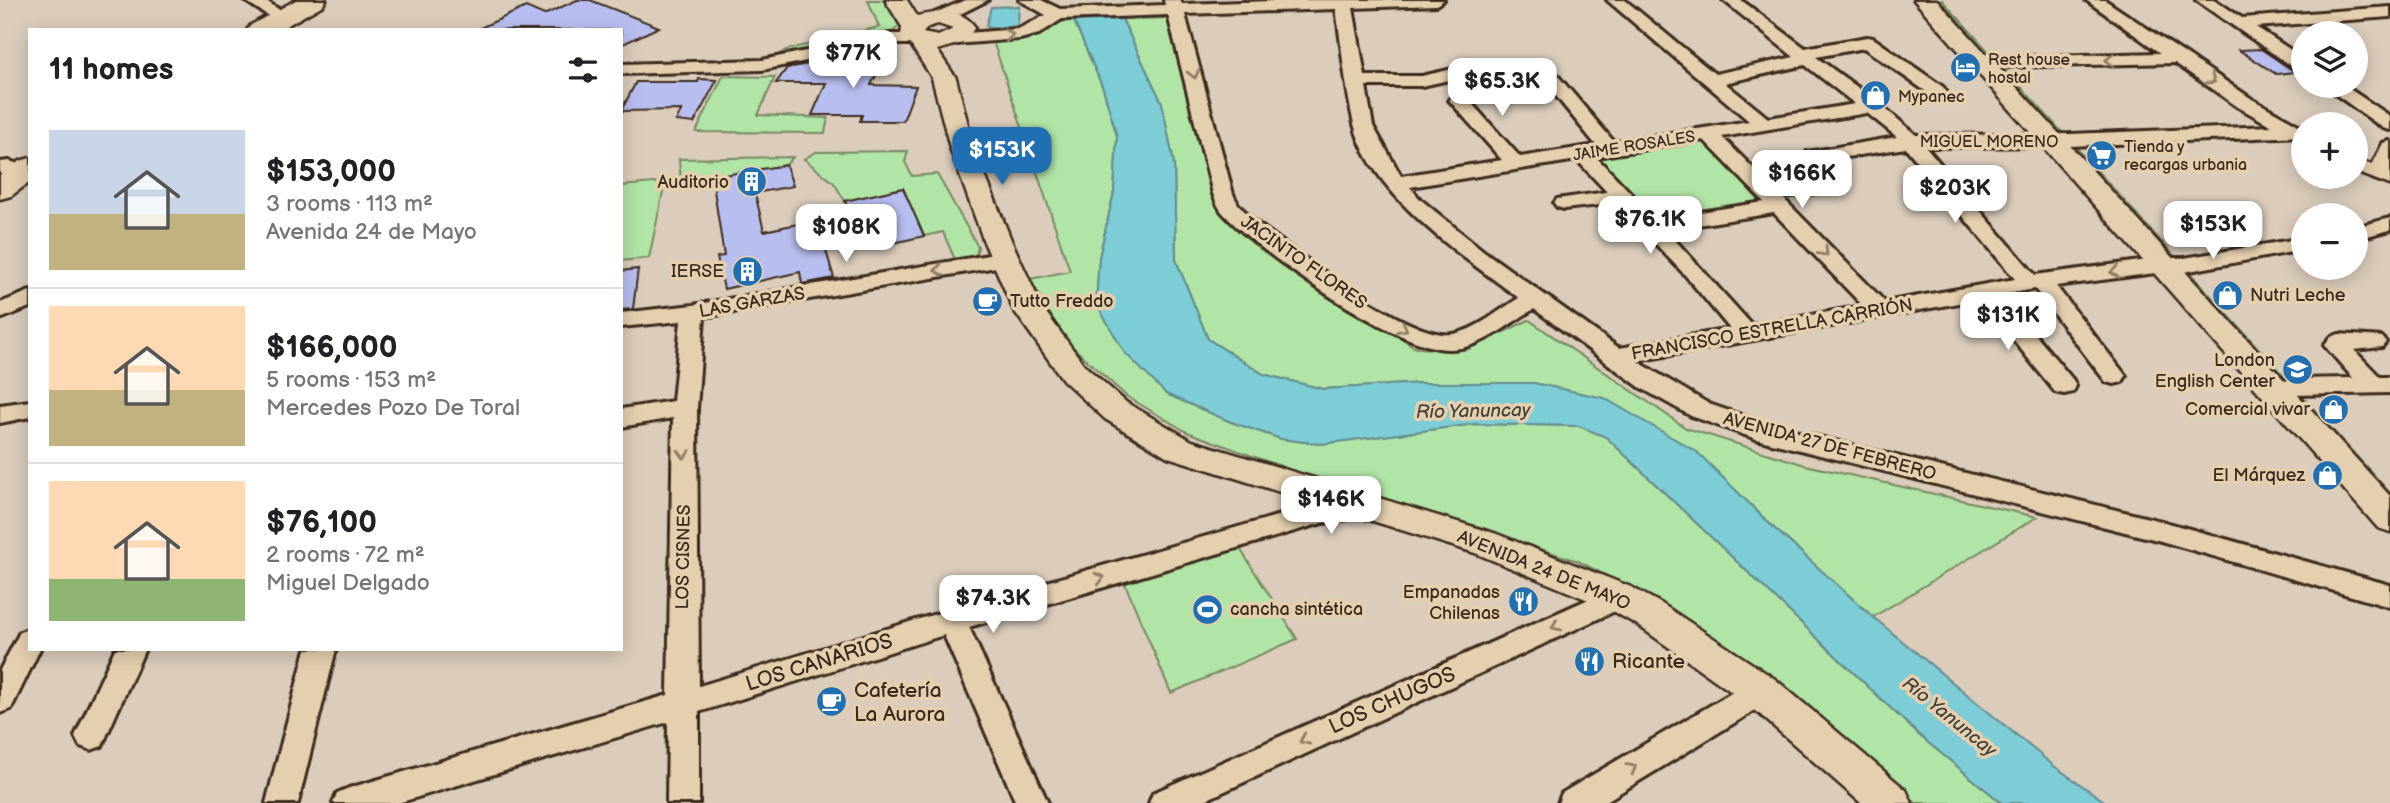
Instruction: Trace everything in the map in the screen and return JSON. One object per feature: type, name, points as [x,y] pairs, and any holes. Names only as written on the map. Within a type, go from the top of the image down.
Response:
[{"type":"highway","points":[[242,28],[270,10],[314,0]]},
{"type":"main road","name":"AVENIDA 24 DE MAYO","points":[[896,0],[944,78],[958,137],[1028,309],[1074,373],[1116,411],[1180,449],[1309,492],[1485,543],[1618,597],[1649,614],[1761,691],[1891,803]]},
{"type":"main road","points":[[909,0],[937,18],[950,19],[962,25],[964,30],[954,39],[938,43],[915,34]]},
{"type":"main road","points":[[1925,0],[2061,140],[2173,265],[2390,519]]},
{"type":"main road","points":[[1942,0],[1999,62],[2061,140]]},
{"type":"main road","points":[[915,34],[937,18]]},
{"type":"main road","name":"AVENIDA 24 DE MAYO","points":[[944,78],[954,39]]},
{"type":"main road","points":[[2173,265],[2293,387],[2390,493]]},
{"type":"street","points":[[937,18],[980,0]]},
{"type":"street","points":[[1027,0],[1058,14],[1139,10],[1173,4],[1436,0]]},
{"type":"street","points":[[1615,0],[1764,124]]},
{"type":"street","name":"MIGUEL MORENO","points":[[1731,0],[1872,107],[1912,141],[2291,134]]},
{"type":"street","points":[[2094,0],[2245,103],[2291,129]]},
{"type":"street","points":[[2204,0],[2291,55]]},
{"type":"street","points":[[2279,0],[2309,18]]},
{"type":"street","name":"AVENIDA 27 DE FEBRERO","points":[[1343,2],[1360,111],[1370,141],[1395,183],[1430,220],[1614,357],[1670,394],[1700,410],[1741,426],[2161,531],[2390,599]]},
{"type":"street","name":"JACINTO FLORES","points":[[1173,4],[1191,64],[1223,194],[1229,207],[1247,225],[1384,318],[1418,337],[1432,341],[1451,342],[1476,334],[1535,299]]},
{"type":"street","points":[[2239,23],[2390,12]]},
{"type":"street","points":[[954,39],[1020,34],[1033,30],[1058,14]]},
{"type":"street","points":[[2362,14],[2390,31]]},
{"type":"street","points":[[623,69],[762,65],[915,34]]},
{"type":"street","points":[[1712,80],[1800,61],[1811,52],[1867,42],[1937,91]]},
{"type":"street","points":[[1999,62],[2178,58]]},
{"type":"street","points":[[1355,81],[1422,81],[1488,66]]},
{"type":"street","points":[[1547,74],[1610,149]]},
{"type":"street","points":[[2351,98],[2390,124]]},
{"type":"street","points":[[1458,100],[1516,163]]},
{"type":"street","name":"JAIME ROSALES","points":[[1395,183],[1872,107]]},
{"type":"street","points":[[1708,133],[1880,310]]},
{"type":"street","points":[[1814,156],[1912,141],[2114,376]]},
{"type":"street","points":[[2384,176],[2390,146]]},
{"type":"street","points":[[1581,153],[1693,271],[1746,333]]},
{"type":"street","points":[[1650,226],[1833,186]]},
{"type":"street","points":[[1564,203],[1622,196]]},
{"type":"street","points":[[2368,230],[2390,224]]},
{"type":"street","name":"FRANCISCO ESTRELLA CARRIÓN","points":[[1614,357],[1986,290],[2291,246]]},
{"type":"street","name":"LAS GARZAS","points":[[623,320],[693,312],[1006,258]]},
{"type":"street","points":[[1986,290],[2064,386]]},
{"type":"street","points":[[0,313],[28,299]]},
{"type":"street","name":"LOS CISNES","points":[[683,803],[685,408],[693,312]]},
{"type":"street","points":[[2374,342],[2339,342],[2336,345],[2382,385]]},
{"type":"street","points":[[2293,387],[2382,385]]},
{"type":"street","points":[[623,418],[685,408]]},
{"type":"street","points":[[0,414],[28,409]]},
{"type":"street","points":[[1291,523],[1305,515],[1313,506],[1309,492]]},
{"type":"street","name":"LOS CANARIOS","points":[[349,803],[952,621],[1322,513],[1364,508]]},
{"type":"street","name":"LOS CHUGOS","points":[[1165,803],[1618,597]]},
{"type":"street","points":[[952,621],[1032,803]]},
{"type":"street","points":[[0,700],[28,644]]},
{"type":"street","points":[[91,736],[129,651]]},
{"type":"street","points":[[282,803],[320,651]]},
{"type":"street","points":[[1574,803],[1761,691]]},
{"type":"green space","points":[[868,0],[886,0],[899,26],[888,36],[777,56],[786,50],[879,27]]},
{"type":"green space","points":[[1925,0],[1942,0],[2390,493],[2390,519]]},
{"type":"green space","points":[[1170,18],[1219,212],[1416,348],[1466,350],[1529,320],[1686,428],[1805,465],[2037,517],[1873,617],[1775,529],[1697,452],[1534,383],[1422,383],[1323,389],[1263,374],[1208,339],[1176,260],[1174,164],[1162,103],[1122,19]]},
{"type":"green space","points":[[1074,21],[1103,88],[1117,136],[1114,192],[1099,258],[1096,303],[1166,394],[1231,422],[1281,439],[1320,444],[1475,424],[1579,426],[1606,437],[1920,736],[2002,803],[1916,803],[1794,700],[1673,610],[1578,561],[1291,470],[1187,432],[1126,396],[1065,340],[1030,279],[1070,271],[993,41],[1035,34],[1058,22]]},
{"type":"green space","points":[[723,76],[775,77],[758,115],[828,118],[825,133],[696,132]]},
{"type":"green space","points":[[1707,140],[1769,204],[1648,221],[1593,156]]},
{"type":"green space","points":[[908,151],[905,162],[912,176],[937,174],[978,247],[976,255],[956,262],[943,232],[924,236],[903,189],[845,201],[834,183],[804,159],[816,152]]},
{"type":"green space","points":[[793,157],[786,165],[681,182],[679,159]]},
{"type":"green space","points":[[665,182],[649,258],[623,261],[623,186]]},
{"type":"green space","name":"cancha sintética","points":[[1239,547],[1297,639],[1171,693],[1123,579]]},
{"type":"water","points":[[1019,6],[1018,24],[1015,26],[986,26],[991,7]]},
{"type":"water","name":"Río Yanuncay","points":[[1122,19],[1162,103],[1174,164],[1176,260],[1208,339],[1263,374],[1323,389],[1422,383],[1534,383],[1604,398],[1697,452],[1775,529],[1873,617],[2054,766],[2107,803],[2002,803],[1920,736],[1606,437],[1579,426],[1475,424],[1321,444],[1281,439],[1231,422],[1166,394],[1124,352],[1096,303],[1099,258],[1114,192],[1117,136],[1103,88],[1074,21]]},
{"type":"building","points":[[577,0],[590,0],[659,27],[623,44],[623,28],[480,28],[526,7],[544,15]]},
{"type":"building","points":[[2261,49],[2291,69],[2291,72],[2276,74],[2239,50]]},
{"type":"building","points":[[835,59],[884,59],[871,85],[916,86],[903,121],[860,121],[862,115],[812,115],[826,83],[776,83],[787,68]]},
{"type":"building","points":[[699,79],[717,80],[694,123],[676,121],[682,110],[623,111],[636,82],[698,82]]},
{"type":"building","points":[[786,165],[793,186],[755,193],[764,231],[817,220],[834,278],[802,284],[800,272],[724,289],[717,257],[724,256],[712,177]]},
{"type":"building","points":[[903,188],[924,236],[863,250],[845,201]]},
{"type":"building","points":[[638,269],[633,309],[623,310],[623,271]]},
{"type":"place","name":"Rest house hostal","points":[[1965,68]]},
{"type":"place","name":"Mypanec","points":[[1875,96]]},
{"type":"place","name":"Tienda y recargas urbania","points":[[2101,155]]},
{"type":"place","name":"Auditorio","points":[[752,182]]},
{"type":"place","name":"IERSE","points":[[747,271]]},
{"type":"place","name":"Nutri Leche","points":[[2227,295]]},
{"type":"place","name":"Tutto Freddo","points":[[987,301]]},
{"type":"place","name":"London English Center","points":[[2298,370]]},
{"type":"place","name":"Comercial vivar","points":[[2333,409]]},
{"type":"place","name":"El Márquez","points":[[2328,475]]},
{"type":"place","name":"Empanadas Chilenas","points":[[1523,602]]},
{"type":"place","name":"cancha sintética","points":[[1207,609]]},
{"type":"place","name":"Ricante","points":[[1589,661]]},
{"type":"place","name":"Cafetería La Aurora","points":[[831,702]]}]
